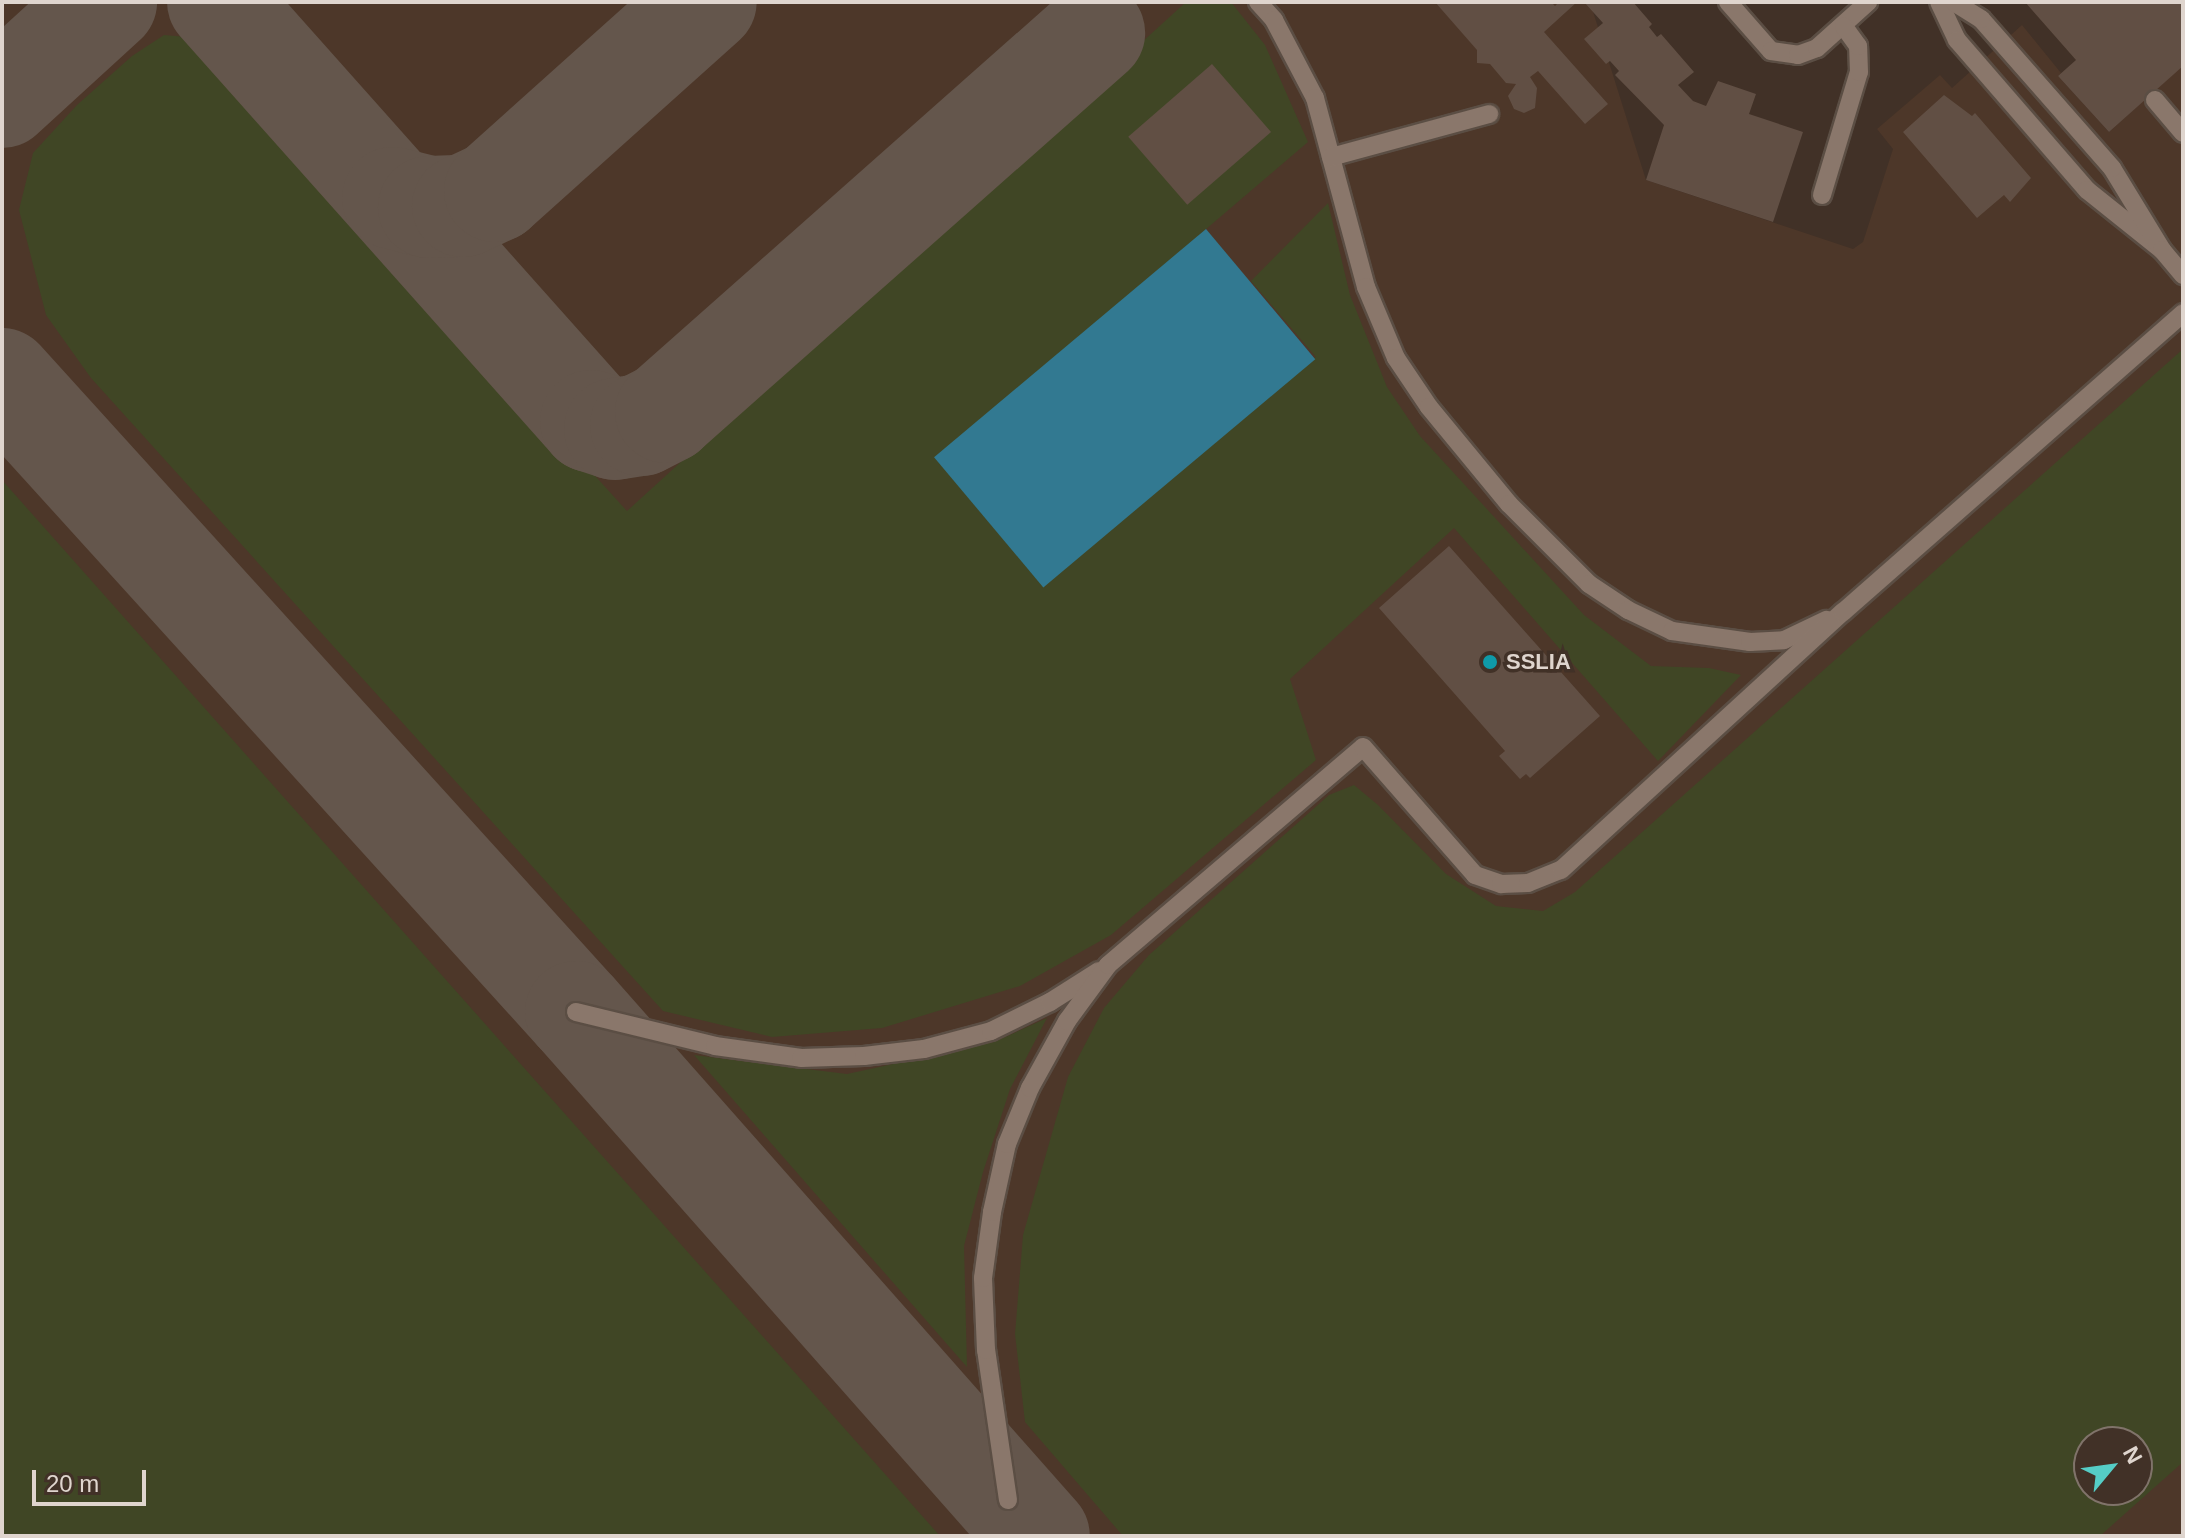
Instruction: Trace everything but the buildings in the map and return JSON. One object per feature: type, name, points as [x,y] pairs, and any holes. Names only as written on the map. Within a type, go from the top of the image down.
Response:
[{"type":"lane","points":[[1258,2],[1274,20],[1315,98],[1366,287],[1396,358],[1429,407],[1509,504],[1589,584],[1628,610],[1672,631],[1750,642],[1784,640],[1843,612]]},
{"type":"lane","points":[[1728,2],[1771,51],[1798,55],[1817,48],[1844,27],[1868,2]]},
{"type":"lane","points":[[1939,2],[1957,40],[2087,190],[2162,250]]},
{"type":"lane","points":[[1954,2],[1981,19],[2112,168],[2162,250],[2183,275]]},
{"type":"lane","points":[[1822,195],[1859,72],[1858,46],[1844,27]]},
{"type":"lane","points":[[2155,100],[2183,133]]},
{"type":"lane","points":[[1331,157],[1489,114]]},
{"type":"lane","points":[[576,1012],[715,1046],[801,1058],[864,1056],[924,1049],[991,1031],[1050,1002],[1108,965],[1363,747],[1475,875],[1501,884],[1528,883],[1561,870],[1843,612],[2183,313]]},
{"type":"lane","points":[[1008,1500],[986,1350],[983,1278],[992,1212],[1007,1144],[1030,1088],[1067,1021],[1108,965]]},
{"type":"shaded area","points":[[2,2],[1590,2],[1646,180],[1853,249],[1863,242],[1893,149],[1877,129],[1940,75],[1952,88],[2022,25],[2061,73],[2058,76],[2109,132],[2183,65],[2183,1536],[2,1536]]},
{"type":"green space","points":[[1186,2],[1231,2],[1265,45],[1308,142],[937,459],[1316,357],[1251,281],[1328,203],[1350,295],[1387,387],[1420,436],[1584,615],[1651,666],[1709,668],[1741,675],[1658,761],[1454,528],[1290,679],[1316,760],[1111,935],[1020,986],[882,1028],[772,1037],[663,1011],[91,378],[46,315],[19,210],[33,153],[77,105],[132,56],[164,35],[198,38],[627,511]]},
{"type":"green space","points":[[2183,349],[2183,1462],[2153,1489],[2153,1426],[2073,1426],[2073,1506],[2134,1506],[2100,1536],[1123,1536],[1025,1422],[1015,1334],[1023,1235],[1068,1077],[1104,1008],[1149,955],[1329,795],[1354,785],[1446,874],[1496,906],[1543,911],[1575,892]]},
{"type":"green space","points":[[2,480],[940,1536],[2,1536]]},
{"type":"green space","points":[[1047,1018],[1010,1089],[983,1172],[964,1246],[967,1367],[694,1055],[847,1074],[994,1042]]},
{"type":"water","points":[[1206,229],[1315,359],[1043,587],[934,457]]},
{"type":"taxiway","points":[[2,97],[106,2]]},
{"type":"taxiway","points":[[218,2],[591,421],[615,429],[641,425],[666,412],[1094,33]]},
{"type":"taxiway","points":[[393,198],[429,207],[463,206],[495,191],[706,2]]},
{"type":"taxiway","points":[[2,379],[576,1012],[1039,1536]]},
{"type":"place","name":"SSLIA","points":[[1490,662]]}]
